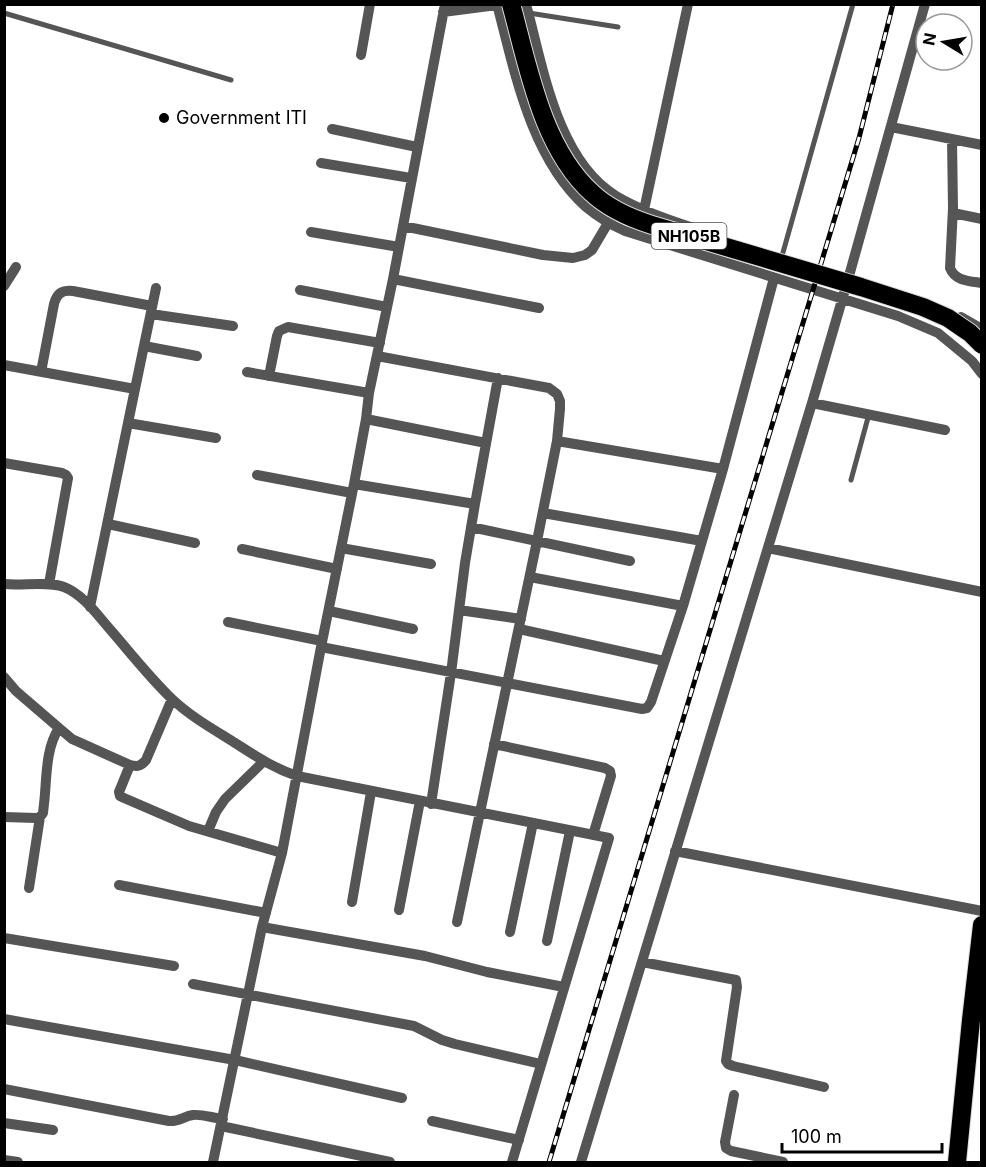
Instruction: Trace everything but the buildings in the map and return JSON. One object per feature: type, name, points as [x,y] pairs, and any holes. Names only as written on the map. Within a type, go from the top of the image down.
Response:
[{"type":"highway","name":"NH105B","points":[[512,4],[550,135],[564,160],[578,178],[609,206],[629,218],[861,286],[923,307],[948,318],[970,333],[981,345]]},
{"type":"highway","points":[[957,1162],[981,925]]},
{"type":"street","points":[[361,55],[370,4]]},
{"type":"street","points":[[644,210],[688,4]]},
{"type":"street","points":[[581,1162],[812,403],[925,4]]},
{"type":"street","points":[[213,1162],[262,927],[282,853],[444,8],[497,5],[514,70],[540,145],[571,192],[587,208],[608,223],[646,238],[898,316],[938,333],[972,361],[981,374]]},
{"type":"street","points":[[527,9],[546,79],[567,139],[586,169],[615,195],[644,210],[673,221],[914,297],[952,312],[981,329]]},
{"type":"street","points":[[891,127],[981,145]]},
{"type":"street","points":[[332,129],[417,147]]},
{"type":"street","points":[[952,139],[953,213],[950,268],[953,275],[960,279],[981,283]]},
{"type":"street","points":[[321,163],[411,178]]},
{"type":"street","points":[[953,213],[981,219]]},
{"type":"street","points":[[403,226],[543,255],[573,258],[585,255],[592,250],[608,223]]},
{"type":"street","points":[[311,232],[399,247]]},
{"type":"street","points":[[4,286],[16,267]]},
{"type":"street","points":[[228,622],[452,673],[647,708],[683,606],[723,470],[774,278]]},
{"type":"street","points":[[393,279],[540,308]]},
{"type":"street","points":[[90,607],[156,288]]},
{"type":"street","points":[[41,372],[56,296],[65,290],[233,326]]},
{"type":"street","points":[[300,290],[387,307]]},
{"type":"street","points":[[269,376],[277,336],[279,331],[288,327],[380,343]]},
{"type":"street","points":[[144,346],[197,356]]},
{"type":"street","points":[[377,356],[549,388],[557,394],[560,409],[543,513],[456,922]]},
{"type":"street","points":[[4,365],[135,389]]},
{"type":"street","points":[[247,372],[369,393]]},
{"type":"street","points":[[399,910],[425,802],[452,673],[471,527],[498,378]]},
{"type":"street","points":[[812,403],[945,430]]},
{"type":"street","points":[[366,419],[486,443]]},
{"type":"street","points":[[128,423],[216,438]]},
{"type":"street","points":[[556,441],[723,470]]},
{"type":"street","points":[[4,463],[62,473],[68,478],[49,584]]},
{"type":"street","points":[[257,475],[475,504]]},
{"type":"street","points":[[543,513],[702,541]]},
{"type":"street","points":[[108,524],[195,543]]},
{"type":"street","points":[[471,527],[630,561]]},
{"type":"street","points":[[341,548],[431,564]]},
{"type":"street","points":[[768,548],[981,592]]},
{"type":"street","points":[[242,549],[337,569]]},
{"type":"street","points":[[530,577],[683,606]]},
{"type":"street","points":[[5,584],[49,584],[71,590],[90,607],[172,699],[200,722],[275,768],[297,776],[371,792],[609,838],[512,1162]]},
{"type":"street","points":[[459,610],[664,662]]},
{"type":"street","points":[[329,611],[413,629]]},
{"type":"street","points":[[4,677],[16,691],[72,739],[137,767],[146,760],[172,699]]},
{"type":"street","points":[[29,888],[40,817],[43,813],[49,752],[59,728]]},
{"type":"street","points":[[494,744],[610,771],[611,776],[593,835]]},
{"type":"street","points":[[208,831],[216,812],[225,800],[263,762]]},
{"type":"street","points":[[130,765],[120,787],[120,796],[181,822],[282,853]]},
{"type":"street","points":[[352,902],[371,792]]},
{"type":"street","points":[[4,817],[40,817]]},
{"type":"street","points":[[510,932],[533,823]]},
{"type":"street","points":[[548,942],[570,831]]},
{"type":"street","points":[[675,851],[981,911]]},
{"type":"street","points":[[119,885],[266,913]]},
{"type":"street","points":[[262,927],[425,956],[487,972],[564,987]]},
{"type":"street","points":[[4,938],[174,966]]},
{"type":"street","points":[[642,962],[736,980],[737,987],[726,1058],[728,1064],[824,1087]]},
{"type":"street","points":[[193,984],[414,1026],[455,1044],[542,1064]]},
{"type":"street","points":[[4,1019],[235,1060],[402,1098]]},
{"type":"street","points":[[4,1089],[170,1121],[179,1121],[195,1115],[390,1162]]},
{"type":"street","points":[[734,1095],[725,1142],[726,1148],[783,1162]]},
{"type":"street","points":[[432,1121],[519,1140]]},
{"type":"street","points":[[4,1122],[53,1130]]},
{"type":"street","points":[[4,1160],[18,1162]]},
{"type":"lane","points":[[783,256],[853,4]]},
{"type":"lane","points":[[527,9],[618,27]]},
{"type":"lane","points":[[4,13],[231,80]]},
{"type":"lane","points":[[851,480],[868,414]]},
{"type":"railway","points":[[549,1162],[859,138],[893,4]]},
{"type":"place","name":"Government ITI","points":[[164,118]]}]
